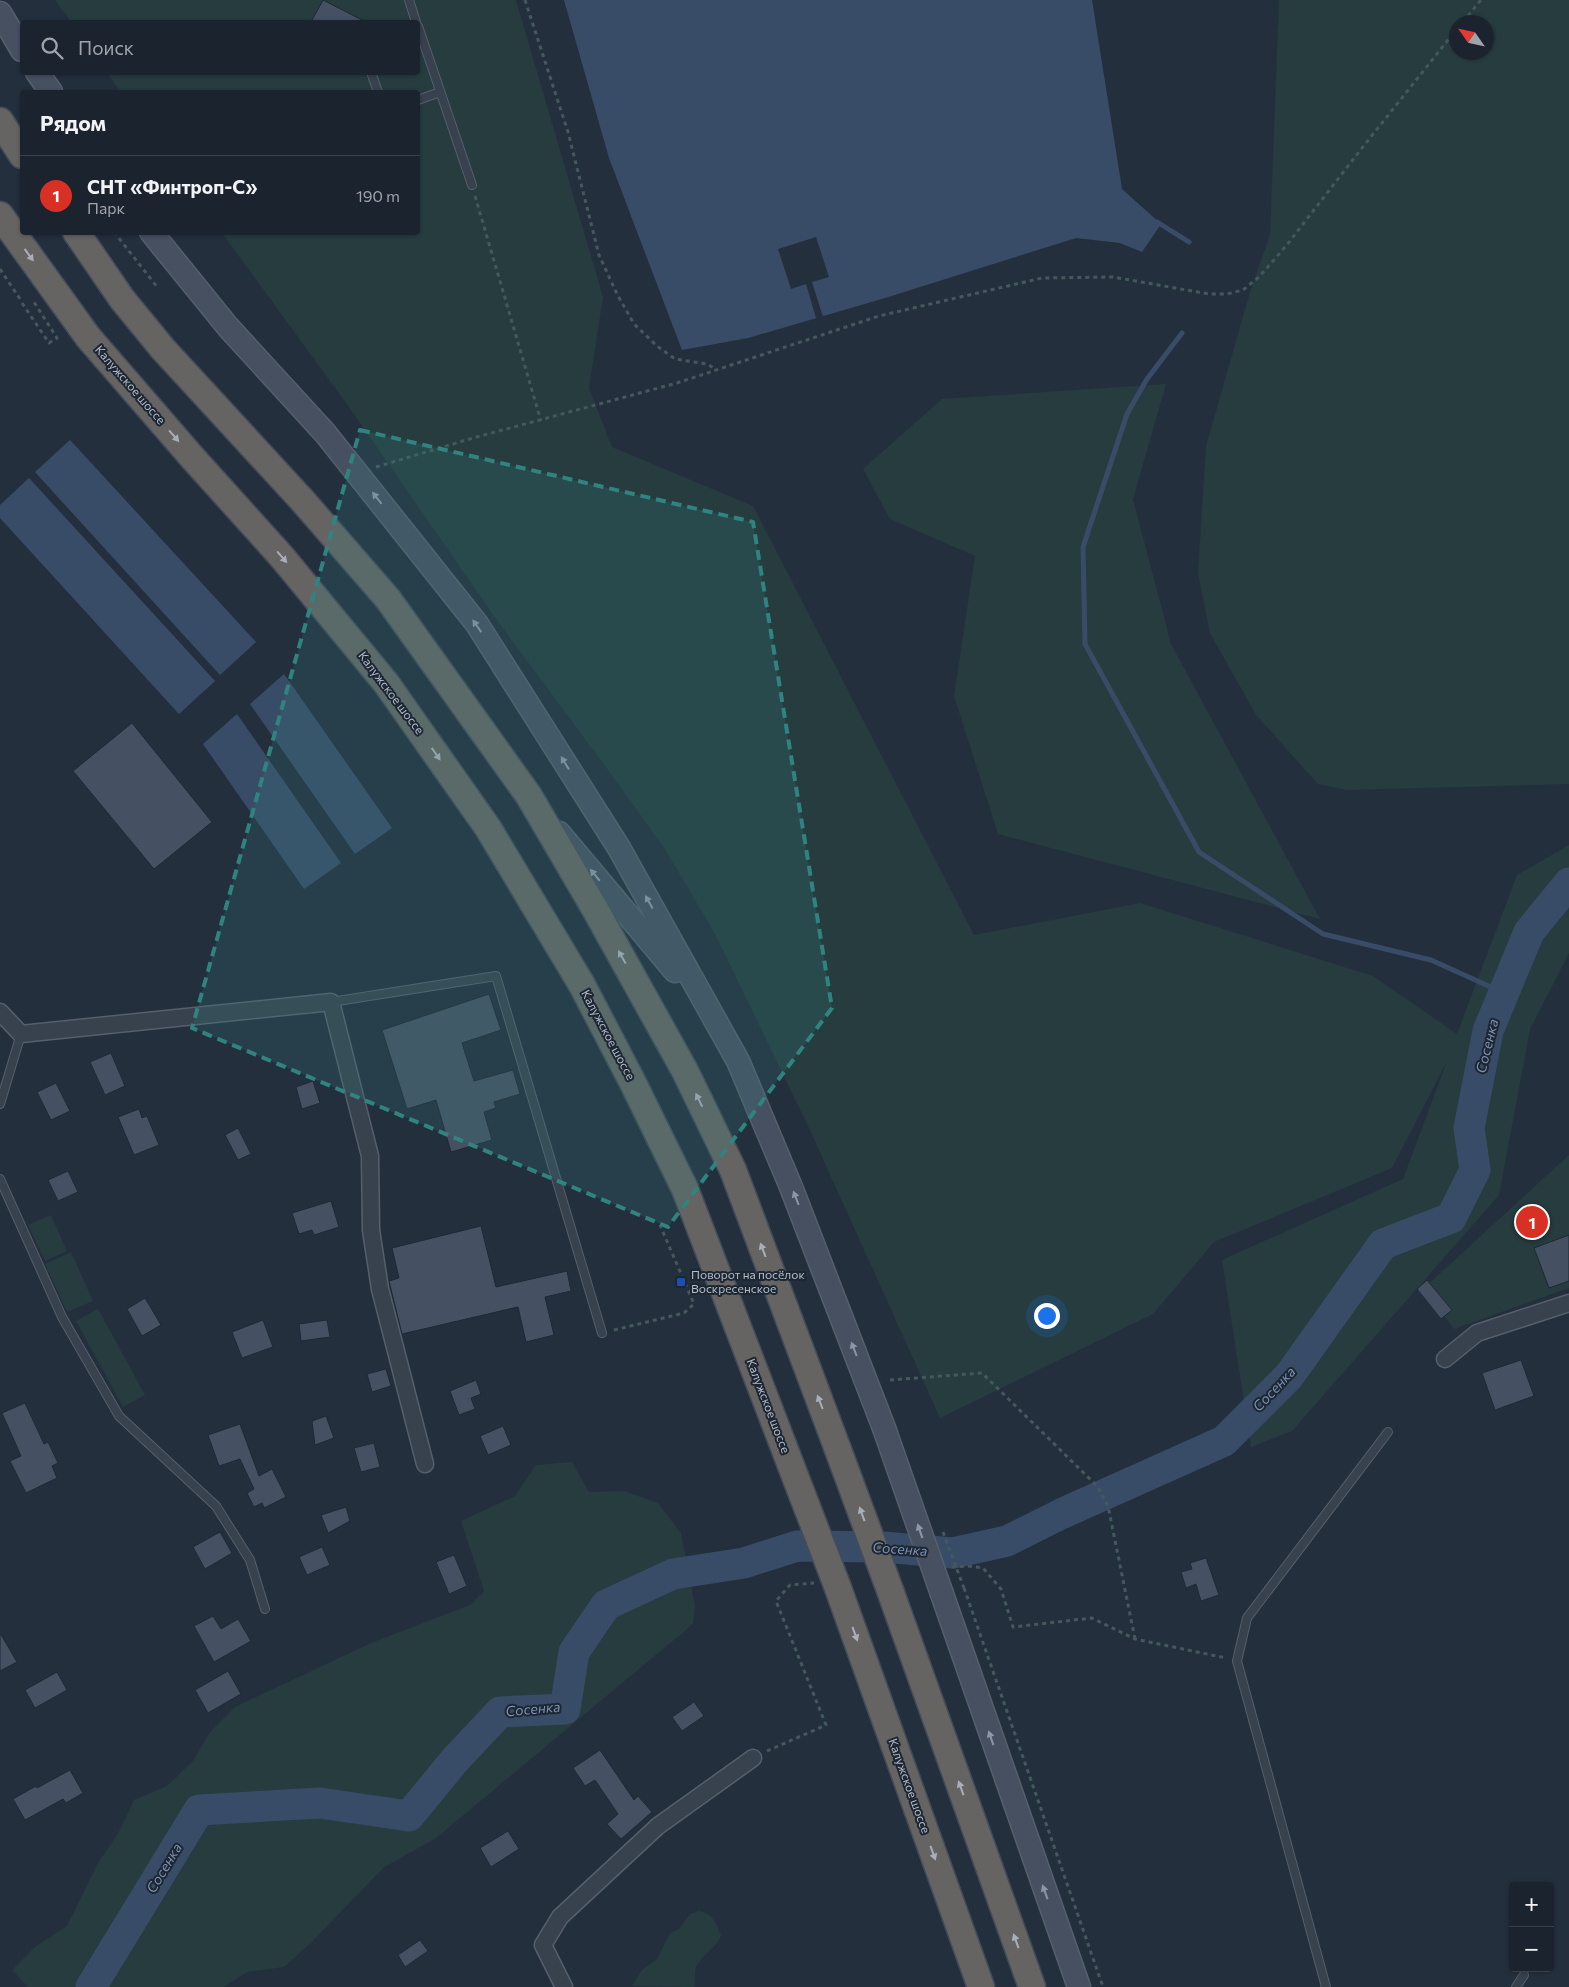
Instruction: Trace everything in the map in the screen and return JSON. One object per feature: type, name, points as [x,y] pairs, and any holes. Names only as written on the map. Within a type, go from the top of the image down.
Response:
[{"type":"highway","points":[[0,121],[20,152]]},
{"type":"highway","name":"Калужское шоссе","points":[[0,215],[88,336],[191,456],[282,557],[386,684],[488,828],[582,985],[685,1189],[838,1588],[981,1987]]},
{"type":"highway","points":[[78,235],[122,300],[163,350],[302,500],[388,600],[529,796],[681,1063],[733,1170],[891,1592],[1032,1987]]},
{"type":"main road","points":[[0,13],[20,47]]},
{"type":"main road","points":[[39,75],[50,90]]},
{"type":"main road","points":[[152,235],[228,327],[325,433],[477,624],[619,848],[738,1061],[788,1178],[884,1428],[1079,1987]]},
{"type":"main road","points":[[529,796],[647,936],[715,1021]]},
{"type":"street","points":[[0,1012],[21,1034],[331,1002],[370,1156],[371,1230],[380,1290],[425,1464]]},
{"type":"street","points":[[1444,1359],[1477,1333],[1569,1303]]},
{"type":"street","points":[[564,1987],[543,1945],[560,1917],[658,1826],[753,1758]]},
{"type":"lane","points":[[409,0],[415,20]]},
{"type":"lane","points":[[420,32],[472,185]]},
{"type":"lane","points":[[372,75],[377,90]]},
{"type":"lane","points":[[420,99],[440,92]]},
{"type":"lane","points":[[331,1002],[496,976],[602,1333]]},
{"type":"lane","points":[[0,1104],[21,1034]]},
{"type":"lane","points":[[0,1179],[62,1317],[119,1416],[216,1506],[250,1560],[266,1609]]},
{"type":"lane","points":[[1326,1987],[1237,1661],[1247,1618],[1388,1432]]},
{"type":"lane","points":[[1516,1987],[1524,1975]]},
{"type":"path","points":[[525,0],[568,132],[599,255],[617,294],[634,324],[656,346],[675,358],[707,364],[717,370]]},
{"type":"path","points":[[1469,15],[1481,0]]},
{"type":"path","points":[[358,475],[380,466],[677,383],[880,316],[1042,278],[1112,277],[1209,294],[1227,294],[1243,290],[1259,277],[1286,246],[1449,39]]},
{"type":"path","points":[[472,185],[541,420]]},
{"type":"path","points":[[116,235],[158,288]]},
{"type":"path","points":[[0,269],[20,299]]},
{"type":"path","points":[[22,303],[49,343],[57,338],[33,301]]},
{"type":"path","points":[[602,1333],[684,1313],[694,1304],[660,1225]]},
{"type":"path","points":[[890,1380],[982,1373],[1098,1487],[1108,1506],[1135,1639]]},
{"type":"path","points":[[964,1588],[1103,1987]]},
{"type":"highlighted area","points":[[360,430],[753,522],[832,1008],[668,1227],[192,1028]]},
{"type":"green space","points":[[55,0],[516,0],[603,297],[589,388],[612,447],[753,506],[974,935],[1140,903],[1373,976],[1457,1034],[1517,875],[1569,845],[1569,953],[1530,1029],[1499,1195],[1292,1431],[1251,1447],[1222,1260],[1403,1179],[1447,1061],[1392,1168],[1214,1242],[1153,1314],[940,1418],[809,1128],[716,936],[665,849],[496,619],[349,407],[223,235],[420,235],[420,90],[120,90],[108,75],[420,75],[420,20],[70,20]]},
{"type":"green space","points":[[1279,0],[1569,0],[1569,784],[1347,790],[1318,784],[1256,715],[1210,633],[1198,573],[1206,446],[1250,292],[1270,235]]},
{"type":"green space","points":[[1166,384],[1133,499],[1171,644],[1320,919],[998,834],[954,696],[975,556],[890,519],[863,469],[942,399]]},
{"type":"green space","points":[[1569,1155],[1569,1288],[1454,1329],[1424,1288]]},
{"type":"green space","points":[[51,1215],[67,1251],[45,1261],[28,1225]]},
{"type":"green space","points":[[71,1252],[93,1301],[67,1312],[45,1264]]},
{"type":"green space","points":[[98,1309],[145,1395],[123,1407],[76,1321]]},
{"type":"green space","points":[[572,1462],[589,1492],[624,1491],[658,1503],[681,1533],[695,1606],[693,1624],[436,1838],[383,1868],[311,1943],[284,1967],[247,1972],[224,1987],[28,1987],[12,1970],[36,1946],[67,1926],[98,1863],[119,1832],[134,1800],[167,1786],[193,1761],[210,1732],[235,1707],[371,1643],[470,1605],[484,1591],[461,1521],[515,1496],[536,1465]]},
{"type":"green space","points":[[699,1911],[711,1917],[721,1935],[716,1944],[696,1967],[694,1987],[632,1986],[642,1970],[657,1959],[670,1933],[679,1929],[690,1914]]},
{"type":"water","points":[[564,0],[1092,0],[1122,189],[1161,224],[1142,252],[1120,243],[1076,238],[885,298],[748,338],[682,350],[609,158]]},
{"type":"water","points":[[70,440],[256,642],[220,675],[35,472]]},
{"type":"water","points":[[29,478],[215,681],[179,714],[0,518],[0,505]]},
{"type":"water","points":[[284,674],[392,828],[355,854],[250,704]]},
{"type":"water","points":[[237,714],[341,863],[304,889],[203,744]]},
{"type":"pier","points":[[816,237],[829,277],[812,282],[823,317],[816,318],[806,284],[791,289],[778,249]]},
{"type":"building","points":[[323,0],[362,20],[312,20]]},
{"type":"building","points":[[132,723],[212,822],[154,869],[73,771]]},
{"type":"building","points":[[489,994],[501,1030],[462,1043],[474,1081],[513,1070],[520,1094],[494,1102],[496,1108],[484,1112],[492,1140],[451,1152],[436,1100],[407,1109],[382,1030]]},
{"type":"building","points":[[111,1053],[125,1086],[105,1095],[90,1062]]},
{"type":"building","points":[[313,1081],[320,1103],[302,1109],[296,1087]]},
{"type":"building","points":[[56,1083],[70,1111],[51,1120],[37,1092]]},
{"type":"building","points":[[139,1109],[142,1118],[147,1116],[159,1145],[134,1155],[118,1117]]},
{"type":"building","points":[[238,1128],[251,1154],[238,1160],[225,1135]]},
{"type":"building","points":[[68,1171],[78,1192],[58,1201],[48,1180]]},
{"type":"building","points":[[331,1201],[339,1227],[314,1235],[312,1230],[299,1234],[292,1213]]},
{"type":"building","points":[[481,1226],[496,1287],[567,1271],[571,1291],[545,1297],[554,1335],[526,1342],[518,1307],[402,1334],[389,1281],[399,1278],[392,1248]]},
{"type":"building","points":[[1569,1235],[1569,1281],[1549,1288],[1534,1248]]},
{"type":"building","points":[[1427,1280],[1452,1310],[1441,1319],[1417,1289]]},
{"type":"building","points":[[145,1298],[161,1325],[142,1336],[127,1309]]},
{"type":"building","points":[[263,1320],[273,1347],[242,1358],[232,1332]]},
{"type":"building","points":[[327,1320],[330,1337],[301,1341],[299,1324]]},
{"type":"building","points":[[1521,1360],[1534,1396],[1495,1410],[1482,1373]]},
{"type":"building","points":[[386,1369],[391,1386],[372,1392],[367,1374]]},
{"type":"building","points":[[476,1380],[481,1394],[471,1398],[475,1409],[459,1415],[450,1391]]},
{"type":"building","points":[[25,1403],[44,1444],[48,1442],[58,1463],[52,1466],[57,1478],[26,1493],[10,1461],[21,1456],[2,1413]]},
{"type":"building","points":[[326,1416],[334,1438],[315,1445],[312,1421]]},
{"type":"building","points":[[240,1424],[259,1476],[272,1469],[286,1497],[264,1508],[262,1503],[254,1507],[247,1493],[254,1489],[240,1459],[219,1466],[208,1435]]},
{"type":"building","points":[[503,1426],[511,1445],[488,1455],[480,1436]]},
{"type":"building","points":[[374,1443],[380,1467],[361,1472],[354,1448]]},
{"type":"building","points":[[346,1507],[350,1521],[328,1533],[321,1515]]},
{"type":"building","points":[[220,1532],[232,1553],[205,1569],[193,1547]]},
{"type":"building","points":[[322,1547],[330,1565],[307,1575],[299,1557]]},
{"type":"building","points":[[454,1555],[467,1586],[449,1594],[436,1562]]},
{"type":"building","points":[[1206,1558],[1219,1595],[1201,1601],[1196,1584],[1186,1588],[1181,1572],[1192,1569],[1190,1563]]},
{"type":"building","points":[[213,1616],[221,1629],[238,1619],[251,1641],[214,1662],[194,1626]]},
{"type":"building","points":[[0,1633],[17,1662],[0,1671]]},
{"type":"building","points":[[228,1671],[241,1694],[208,1713],[195,1690]]},
{"type":"building","points":[[57,1672],[67,1690],[35,1708],[25,1690]]},
{"type":"building","points":[[694,1702],[704,1716],[682,1731],[672,1717]]},
{"type":"building","points":[[600,1750],[634,1800],[638,1796],[652,1812],[621,1839],[607,1824],[618,1814],[595,1780],[585,1786],[573,1768]]},
{"type":"building","points":[[70,1770],[83,1793],[66,1803],[63,1799],[25,1820],[13,1799]]},
{"type":"building","points":[[508,1831],[519,1849],[491,1867],[480,1848]]},
{"type":"building","points":[[420,1940],[428,1951],[405,1967],[398,1955]]},
{"type":"waterway","points":[[1157,222],[1189,242]]},
{"type":"waterway","points":[[1182,333],[1147,379],[1127,414],[1083,547],[1085,644],[1199,852],[1323,934],[1431,960],[1504,993]]},
{"type":"waterway","name":"Сосенка","points":[[91,1987],[199,1810],[320,1803],[409,1816],[454,1761],[500,1712],[565,1709],[574,1652],[606,1605],[673,1574],[744,1563],[797,1546],[883,1547],[953,1553],[1007,1541],[1061,1514],[1224,1441],[1289,1376],[1383,1244],[1451,1218],[1475,1170],[1469,1128],[1488,1031],[1529,932],[1569,883]]},
{"type":"place","name":"СНТ «Финтроп-С»","points":[[1532,1222]]},
{"type":"place","name":"Поворот на посёлок Воскресенское","points":[[681,1282]]}]
